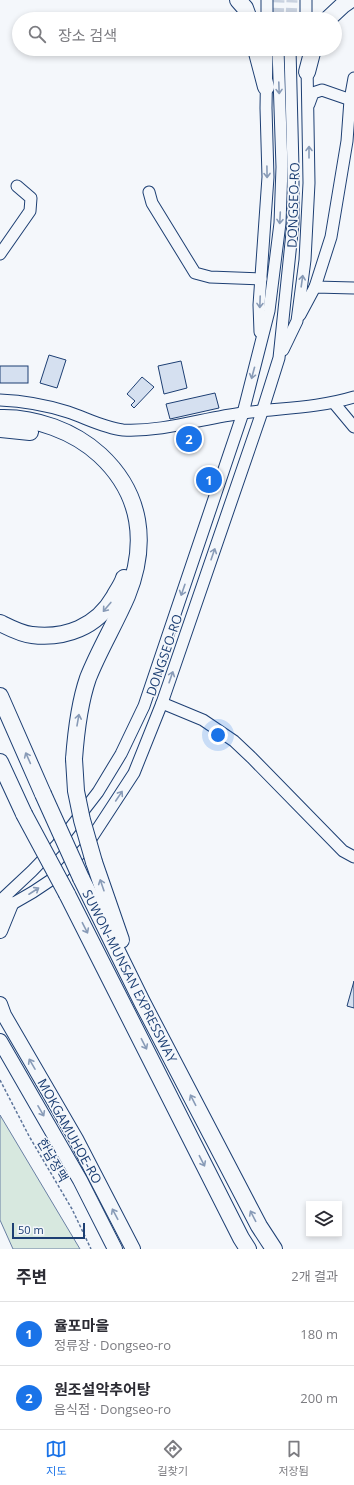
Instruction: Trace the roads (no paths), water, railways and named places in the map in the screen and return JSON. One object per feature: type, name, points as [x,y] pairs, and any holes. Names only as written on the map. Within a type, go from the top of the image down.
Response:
[{"type":"highway","points":[[238,0],[246,12]]},
{"type":"highway","points":[[336,12],[350,0]]},
{"type":"highway","points":[[258,56],[266,87]]},
{"type":"highway","points":[[307,72],[311,56]]},
{"type":"highway","points":[[0,418],[34,422],[55,428],[75,436],[93,448],[109,463],[122,480],[133,501],[139,525],[139,550],[127,596],[83,693],[75,734],[74,759],[76,791],[82,820],[94,862],[142,1002]]},
{"type":"highway","points":[[0,429],[28,431],[47,436],[66,443],[95,463],[112,482],[122,499],[127,512],[131,542],[130,556],[123,582],[110,604],[94,621],[72,632],[51,636],[31,635],[0,623]]},
{"type":"highway","name":"SUWON-MUNSAN EXPRESSWAY","points":[[0,696],[81,878],[142,1002],[258,1226],[274,1249]]},
{"type":"highway","name":"SUWON-MUNSAN EXPRESSWAY","points":[[0,762],[24,814],[68,894],[241,1238],[248,1249]]},
{"type":"main road","points":[[0,931],[4,905]]},
{"type":"main road","name":"MOKGAMUHOE-RO","points":[[2,1010],[76,1139],[133,1249]]},
{"type":"main road","name":"MOKGAMUHOE-RO","points":[[0,1042],[76,1174],[115,1249]]},
{"type":"street","points":[[267,0],[267,12]]},
{"type":"street","points":[[306,0],[306,12]]},
{"type":"street","name":"DONGSEO-RO","points":[[260,348],[259,305],[268,177],[267,56]]},
{"type":"street","name":"DONGSEO-RO","points":[[4,905],[32,871],[57,845],[98,792],[121,754],[144,706],[243,413],[270,311],[280,223],[282,167],[278,56]]},
{"type":"street","name":"DONGSEO-RO","points":[[279,358],[293,223],[290,56]]},
{"type":"street","name":"DONGSEO-RO","points":[[4,905],[32,892],[63,872],[85,848],[134,773],[162,703],[262,412],[279,358],[297,320],[305,260],[309,183],[307,56]]},
{"type":"street","points":[[297,320],[316,287],[331,237],[347,141],[354,78]]},
{"type":"street","points":[[308,104],[313,93],[322,90],[352,101]]},
{"type":"street","points":[[0,254],[30,211],[31,198],[17,186]]},
{"type":"street","points":[[149,192],[152,203],[195,273],[210,277],[261,279]]},
{"type":"street","points":[[316,287],[354,288]]},
{"type":"street","points":[[0,400],[20,401],[44,406],[68,412],[105,426],[122,430],[161,428],[243,413],[334,403],[354,397]]},
{"type":"street","points":[[334,403],[354,427]]},
{"type":"street","points":[[162,703],[203,720],[234,741],[343,851],[354,857]]},
{"type":"tunnel","points":[[278,12],[279,0]]},
{"type":"tunnel","points":[[291,12],[292,0]]},
{"type":"place","name":"원조설악추어탕","points":[[189,439]]},
{"type":"place","name":"율포마을","points":[[209,480]]}]
